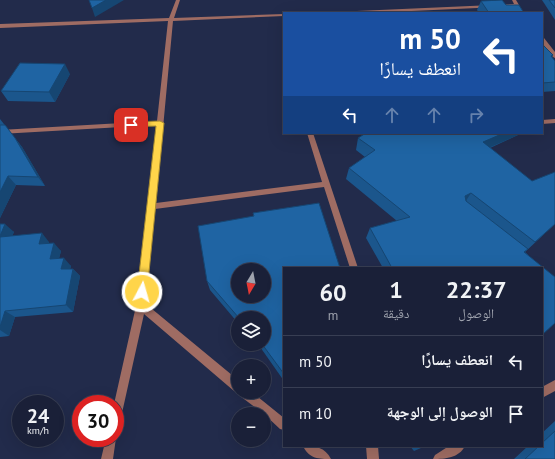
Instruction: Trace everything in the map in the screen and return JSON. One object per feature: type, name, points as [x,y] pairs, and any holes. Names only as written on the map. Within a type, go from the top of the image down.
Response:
[{"type":"street","points":[[121,395],[141,306],[171,20],[178,0]]},
{"type":"street","points":[[354,12],[517,4]]},
{"type":"street","points":[[0,26],[283,15]]},
{"type":"street","points":[[543,40],[555,56]]},
{"type":"street","points":[[543,122],[555,121]]},
{"type":"street","points":[[0,132],[160,123]]},
{"type":"street","points":[[310,134],[354,267]]},
{"type":"street","points":[[151,207],[327,184]]},
{"type":"street","points":[[141,306],[231,381]]},
{"type":"street","points":[[543,392],[555,385]]},
{"type":"street","points":[[252,399],[283,424]]},
{"type":"street","points":[[107,459],[110,447]]},
{"type":"street","points":[[310,447],[325,459]]},
{"type":"street","points":[[372,447],[373,459]]},
{"type":"street","points":[[439,459],[457,447]]},
{"type":"building","points":[[89,0],[106,0],[92,8]]},
{"type":"building","points":[[502,0],[506,5],[519,5],[523,12],[488,12],[481,1]]},
{"type":"building","points":[[549,0],[555,0],[555,8]]},
{"type":"building","points":[[543,45],[553,55],[551,56],[555,61],[555,82],[543,83]]},
{"type":"building","points":[[20,63],[65,64],[49,92],[1,91]]},
{"type":"building","points":[[0,125],[5,125],[15,138],[38,177],[8,176],[0,192]]},
{"type":"building","points":[[364,134],[502,134],[483,142],[532,181],[555,172],[555,224],[535,242],[471,193],[465,196],[466,201],[528,249],[524,252],[543,267],[391,267],[370,228],[410,217],[349,168],[375,150],[358,138]]},
{"type":"building","points":[[319,203],[340,267],[283,267],[283,373],[267,351],[271,351],[271,311],[233,311],[207,281],[198,226],[254,216],[253,213]]},
{"type":"building","points":[[0,224],[5,224],[0,236]]},
{"type":"building","points":[[42,233],[39,244],[54,243],[50,259],[64,258],[61,269],[73,269],[66,305],[5,311],[0,327],[0,237]]},
{"type":"building","points":[[543,267],[555,277],[555,323],[543,334]]},
{"type":"building","points":[[555,431],[555,459],[525,459],[538,447],[543,447],[543,442]]},
{"type":"route","points":[[131,125],[160,123],[142,292]]}]
